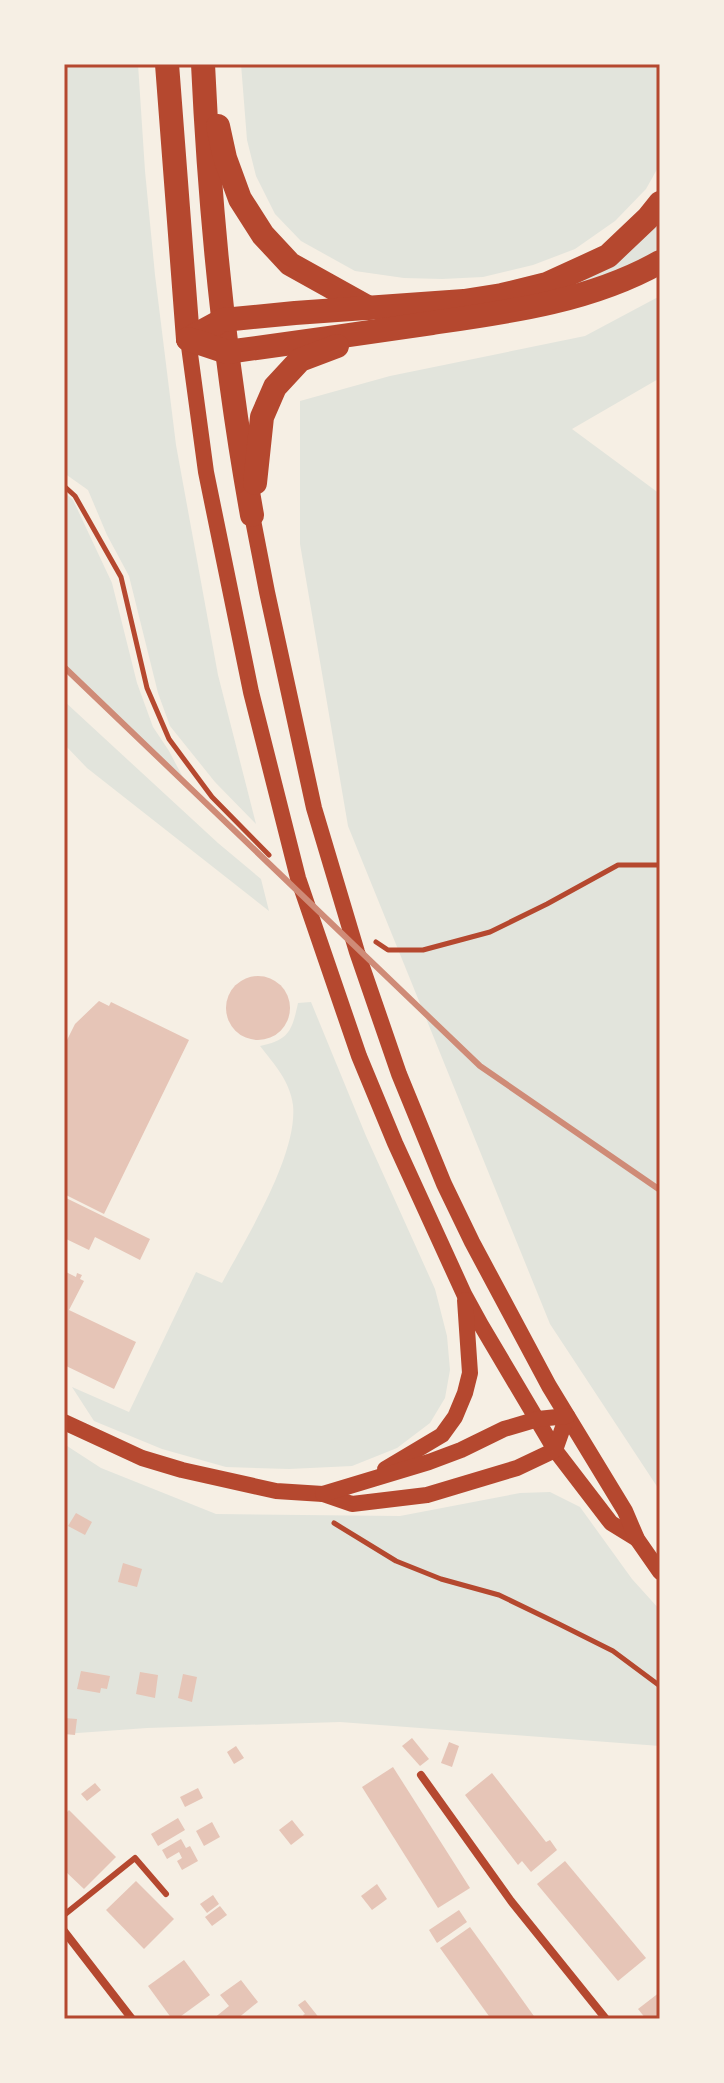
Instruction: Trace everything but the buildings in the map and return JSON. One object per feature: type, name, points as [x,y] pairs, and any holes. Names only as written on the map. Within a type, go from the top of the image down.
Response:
[{"type":"highway","points":[[167,64],[188,339]]},
{"type":"highway","points":[[204,64],[225,158],[240,199],[263,235],[290,264],[371,320]]},
{"type":"highway","points":[[204,64],[208,168],[223,320],[252,515]]},
{"type":"highway","points":[[188,339],[227,352],[547,284],[608,256],[660,203]]},
{"type":"highway","points":[[188,339],[223,320],[371,320],[518,310],[632,278],[660,262]]},
{"type":"highway","points":[[252,515],[262,417],[275,387],[300,360],[371,320]]},
{"type":"main road","points":[[188,339],[206,472],[251,692],[288,840],[359,1056],[464,1294],[555,1450],[611,1523],[637,1539]]},
{"type":"main road","points":[[252,515],[314,808],[377,1011],[412,1107],[472,1242],[567,1416],[625,1511],[637,1539],[660,1572]]},
{"type":"main road","points":[[367,1481],[442,1435],[455,1417],[470,1373],[464,1294]]},
{"type":"main road","points":[[323,1494],[429,1462],[504,1429],[538,1419],[567,1416]]},
{"type":"main road","points":[[64,1422],[142,1458],[182,1470],[276,1491],[323,1494],[352,1504],[427,1495],[517,1468],[555,1450],[567,1416]]},
{"type":"street","points":[[421,1775],[511,1901],[606,2019]]},
{"type":"street","points":[[64,1931],[132,2019]]},
{"type":"lane","points":[[64,1915],[135,1858],[166,1894]]},
{"type":"path","points":[[64,486],[75,496],[121,577],[147,688],[169,739],[212,797],[274,859]]},
{"type":"path","points":[[367,937],[388,950],[423,950],[490,932],[618,865],[660,865]]},
{"type":"path","points":[[324,1517],[396,1561],[441,1579],[499,1595],[613,1651],[660,1686]]},
{"type":"shaded area","points":[[64,64],[138,64],[155,275],[176,445],[218,675],[256,824],[215,782],[170,726],[158,693],[129,576],[88,490],[64,473]]},
{"type":"shaded area","points":[[241,64],[660,64],[660,164],[646,189],[615,221],[575,249],[533,265],[483,277],[442,279],[404,278],[355,271],[301,241],[275,214],[256,176],[247,140]]},
{"type":"shaded area","points":[[660,219],[660,252],[608,277],[568,287]]},
{"type":"shaded area","points":[[660,296],[660,378],[572,429],[660,494],[660,1491],[550,1324],[348,826],[300,544],[300,401],[390,376],[585,336]]},
{"type":"shaded area","points":[[64,492],[73,500],[112,583],[137,683],[153,727],[188,787],[64,664]]},
{"type":"shaded area","points":[[64,701],[261,879],[269,911],[87,768],[64,744]]},
{"type":"shaded area","points":[[311,1002],[366,1136],[435,1289],[447,1336],[450,1370],[445,1398],[430,1423],[397,1448],[352,1466],[289,1469],[226,1467],[162,1449],[94,1421],[72,1387],[129,1412],[196,1272],[222,1283],[268,1196],[287,1148],[292,1125],[293,1105],[289,1088],[260,1046],[277,1041],[288,1033],[298,1003]]},
{"type":"shaded area","points":[[64,1444],[101,1468],[216,1514],[400,1516],[520,1493],[550,1492],[580,1507],[632,1579],[660,1610],[660,1746],[340,1722],[64,1734]]},
{"type":"railway","points":[[64,667],[480,1066],[660,1190]]}]
